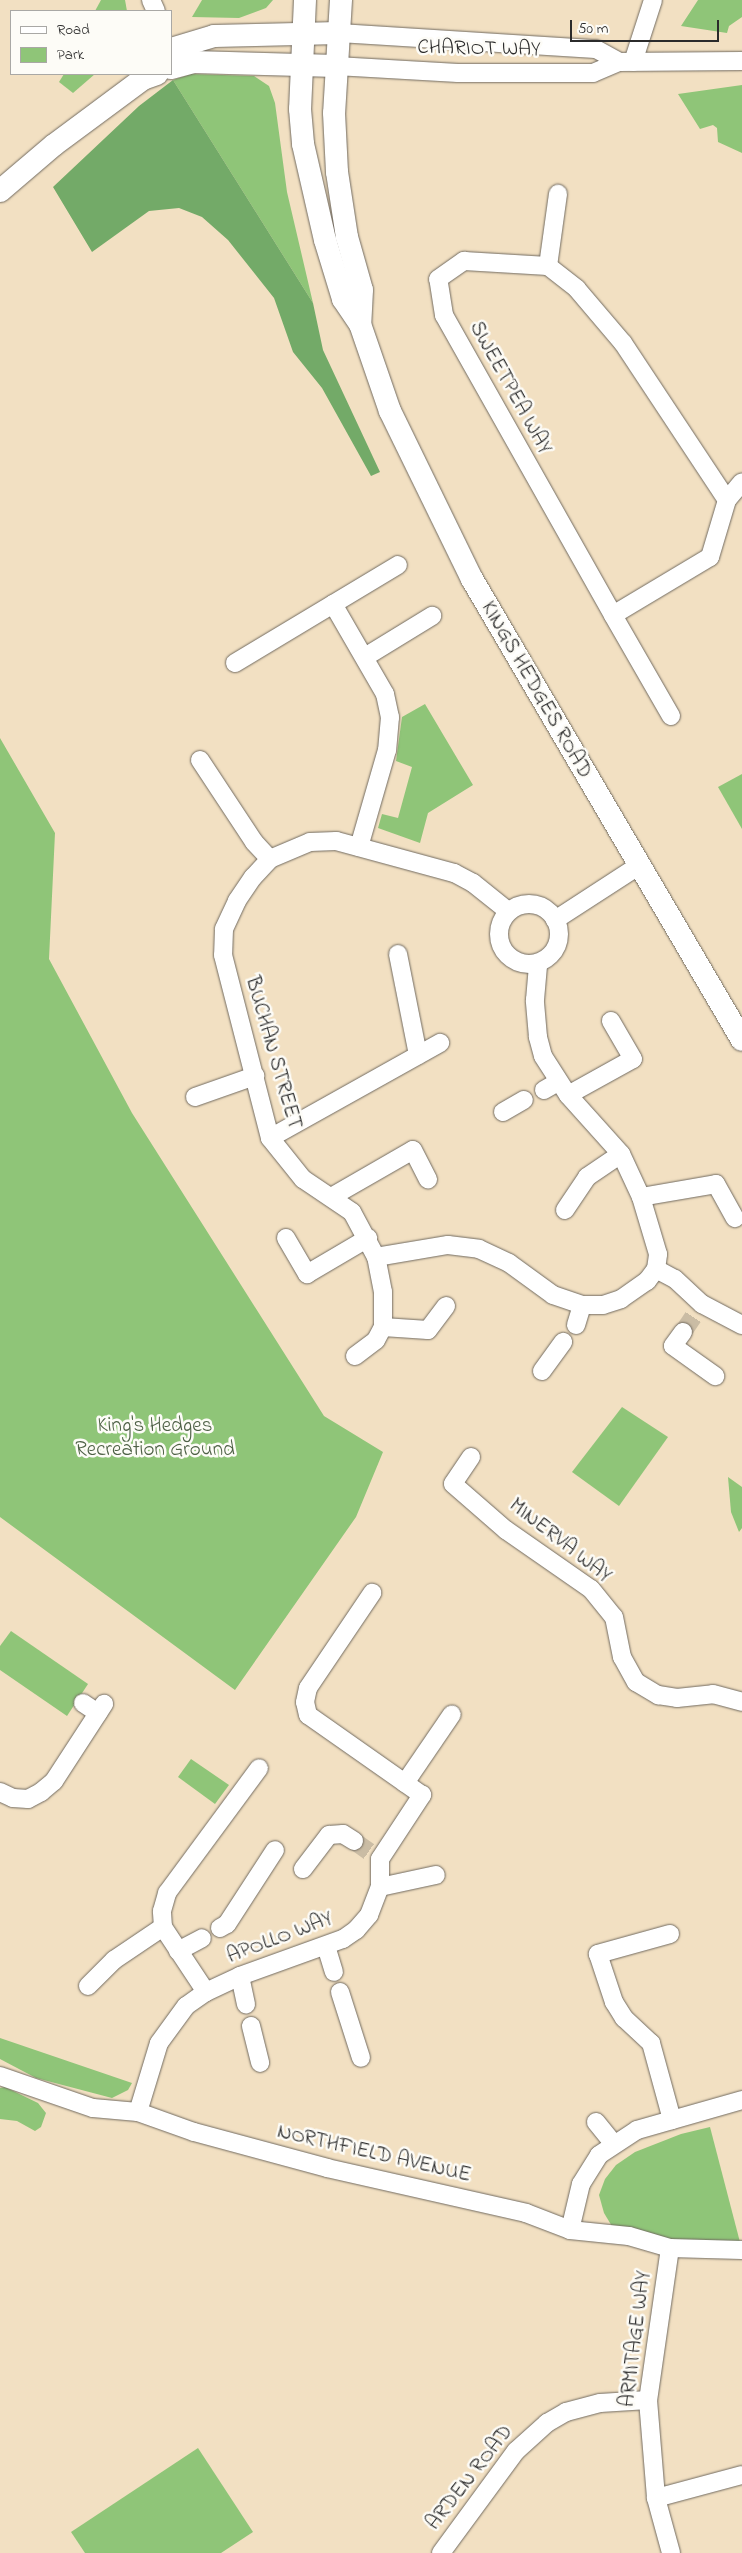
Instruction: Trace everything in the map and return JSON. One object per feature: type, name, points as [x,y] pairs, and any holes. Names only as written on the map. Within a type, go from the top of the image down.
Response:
[{"type":"street","name":"KINGS HEDGES ROAD","points":[[305,0],[301,65],[303,144],[325,240],[343,299],[360,324],[390,411],[472,579],[638,866],[742,1040]]},
{"type":"street","name":"KINGS HEDGES ROAD","points":[[342,0],[334,113],[337,172],[347,237],[362,290],[360,324]]},
{"type":"street","points":[[654,0],[626,62],[742,61]]},
{"type":"street","points":[[173,55],[214,36],[303,32],[339,34]]},
{"type":"street","name":"CHARIOT WAY","points":[[339,34],[596,49],[626,62]]},
{"type":"street","points":[[173,55],[193,62],[336,66]]},
{"type":"street","name":"CHARIOT WAY","points":[[336,66],[451,72],[594,73],[626,62]]},
{"type":"street","points":[[54,145],[80,117],[129,75]]},
{"type":"street","points":[[0,191],[54,145],[143,80],[155,75]]},
{"type":"street","points":[[558,194],[548,266],[576,289],[623,343],[728,500]]},
{"type":"street","name":"SWEETPEA WAY","points":[[548,266],[464,261],[438,279],[444,316],[612,615]]},
{"type":"street","points":[[671,716],[612,615],[710,557],[728,500],[742,482]]},
{"type":"street","points":[[235,664],[398,565]]},
{"type":"street","points":[[333,604],[385,694],[390,735],[359,847]]},
{"type":"street","points":[[365,657],[432,616]]},
{"type":"street","points":[[200,760],[254,842],[270,859]]},
{"type":"street","name":"BUCHAN STREET","points":[[383,1327],[383,1292],[376,1257],[368,1238],[352,1212],[333,1196],[303,1179],[270,1138],[226,969],[224,929],[237,901],[270,859],[310,842],[336,841],[454,873],[473,883],[508,911]]},
{"type":"street","points":[[555,920],[638,866]]},
{"type":"street","points":[[532,903],[547,909],[555,920],[559,936],[555,948],[538,963],[519,963],[510,958],[500,945],[498,930],[508,911],[521,904],[532,903]]},
{"type":"street","points":[[398,954],[418,1055]]},
{"type":"street","points":[[376,1257],[448,1245],[479,1249],[509,1263],[552,1295],[582,1305],[603,1305],[621,1299],[647,1281],[656,1269],[658,1254],[641,1197],[621,1154],[556,1089],[543,1056],[538,1037],[538,963]]},
{"type":"street","points":[[556,1089],[633,1059],[611,1021]]},
{"type":"street","points":[[270,1138],[440,1043]]},
{"type":"street","points":[[195,1097],[255,1076]]},
{"type":"street","points":[[503,1112],[524,1100]]},
{"type":"street","points":[[333,1196],[413,1150],[428,1179]]},
{"type":"street","points":[[566,1210],[587,1177],[621,1154]]},
{"type":"street","points":[[641,1197],[716,1184],[735,1218]]},
{"type":"street","points":[[286,1238],[307,1274],[368,1238]]},
{"type":"street","points":[[656,1269],[675,1280],[699,1308],[742,1325]]},
{"type":"street","points":[[576,1325],[582,1305]]},
{"type":"street","points":[[355,1356],[376,1340],[383,1327],[428,1330],[446,1306]]},
{"type":"street","points":[[683,1332],[673,1346],[715,1376]]},
{"type":"street","points":[[542,1371],[563,1342]]},
{"type":"street","name":"MINERVA WAY","points":[[471,1457],[453,1484],[506,1530],[591,1589],[614,1617],[622,1658],[636,1682],[658,1695],[677,1698],[713,1694],[742,1702]]},
{"type":"street","name":"APOLLO WAY","points":[[138,2112],[160,2043],[186,2006],[206,1992],[240,1976],[326,1946],[356,1930],[369,1915],[380,1888],[376,1856],[422,1795],[308,1715],[305,1702],[308,1688],[372,1593]]},
{"type":"street","points":[[0,1792],[13,1798],[28,1799],[41,1792],[54,1781],[101,1708],[83,1703]]},
{"type":"street","points":[[405,1783],[452,1714]]},
{"type":"street","points":[[206,1992],[163,1927],[162,1911],[168,1893],[259,1768]]},
{"type":"street","points":[[303,1869],[329,1835],[343,1834],[354,1841]]},
{"type":"street","points":[[220,1928],[227,1924],[275,1850]]},
{"type":"street","points":[[380,1888],[436,1874]]},
{"type":"street","points":[[88,1986],[114,1960],[163,1927]]},
{"type":"street","points":[[670,1934],[598,1954],[614,2002],[624,2018],[651,2044],[672,2120]]},
{"type":"street","points":[[178,1951],[202,1938]]},
{"type":"street","points":[[326,1946],[334,1972]]},
{"type":"street","points":[[240,1976],[246,2004]]},
{"type":"street","points":[[340,1992],[361,2058]]},
{"type":"street","points":[[252,2026],[260,2063]]},
{"type":"street","name":"NORTHFIELD AVENUE","points":[[0,2076],[94,2108],[138,2112],[194,2132],[327,2168],[526,2213],[570,2230],[629,2236],[670,2248],[742,2250]]},
{"type":"street","points":[[570,2230],[587,2171],[598,2155],[638,2130],[742,2100]]},
{"type":"street","points":[[596,2122],[614,2144]]},
{"type":"street","name":"ARMITAGE WAY","points":[[670,2248],[648,2400],[656,2498],[671,2553]]},
{"type":"street","name":"ARDEN ROAD","points":[[441,2553],[516,2452],[547,2423],[566,2412],[600,2403],[648,2400]]},
{"type":"street","points":[[656,2498],[742,2475]]},
{"type":"green space","points":[[101,0],[125,0],[127,10],[96,10]]},
{"type":"green space","points":[[202,0],[273,0],[266,8],[239,18],[192,17]]},
{"type":"green space","points":[[698,0],[742,0],[742,17],[729,26],[727,33],[681,26]]},
{"type":"green space","points":[[191,74],[254,76],[269,86],[275,103],[287,192],[313,303],[173,80]]},
{"type":"green space","points":[[63,75],[94,75],[73,93],[59,82]]},
{"type":"green space","points":[[173,80],[313,303],[323,350],[380,472],[371,476],[322,388],[293,352],[274,298],[228,240],[202,217],[179,208],[149,211],[92,252],[53,187],[139,106]]},
{"type":"green space","points":[[742,85],[742,153],[718,142],[717,128],[713,125],[700,129],[678,94]]},
{"type":"green space","points":[[425,704],[473,785],[428,813],[420,843],[378,828],[382,814],[398,818],[412,767],[396,761],[402,717]]},
{"type":"green space","name":"King's Hedges Recreation Ground","points":[[0,738],[55,833],[49,959],[132,1113],[324,1416],[383,1452],[356,1517],[235,1690],[0,1517]]},
{"type":"green space","points":[[742,774],[742,829],[718,787]]},
{"type":"green space","points":[[622,1407],[668,1437],[619,1506],[572,1472]]},
{"type":"green space","points":[[728,1477],[742,1487],[742,1528],[739,1532],[731,1512]]},
{"type":"green space","points":[[11,1631],[88,1684],[67,1716],[0,1670],[0,1646]]},
{"type":"green space","points":[[191,1759],[229,1785],[215,1804],[178,1777]]},
{"type":"green space","points":[[0,2038],[132,2083],[128,2090],[112,2098],[36,2078],[0,2059]]},
{"type":"green space","points":[[5,2087],[38,2103],[46,2113],[41,2127],[35,2131],[17,2121],[0,2119],[0,2088]]},
{"type":"green space","points":[[710,2127],[741,2246],[674,2240],[613,2228],[604,2213],[599,2195],[605,2179],[616,2165],[635,2152],[681,2134]]},
{"type":"green space","points":[[198,2448],[253,2532],[221,2553],[85,2553],[71,2532]]},
{"type":"tunnel","points":[[683,1332],[696,1313]]},
{"type":"tunnel","points":[[354,1841],[371,1853]]}]
